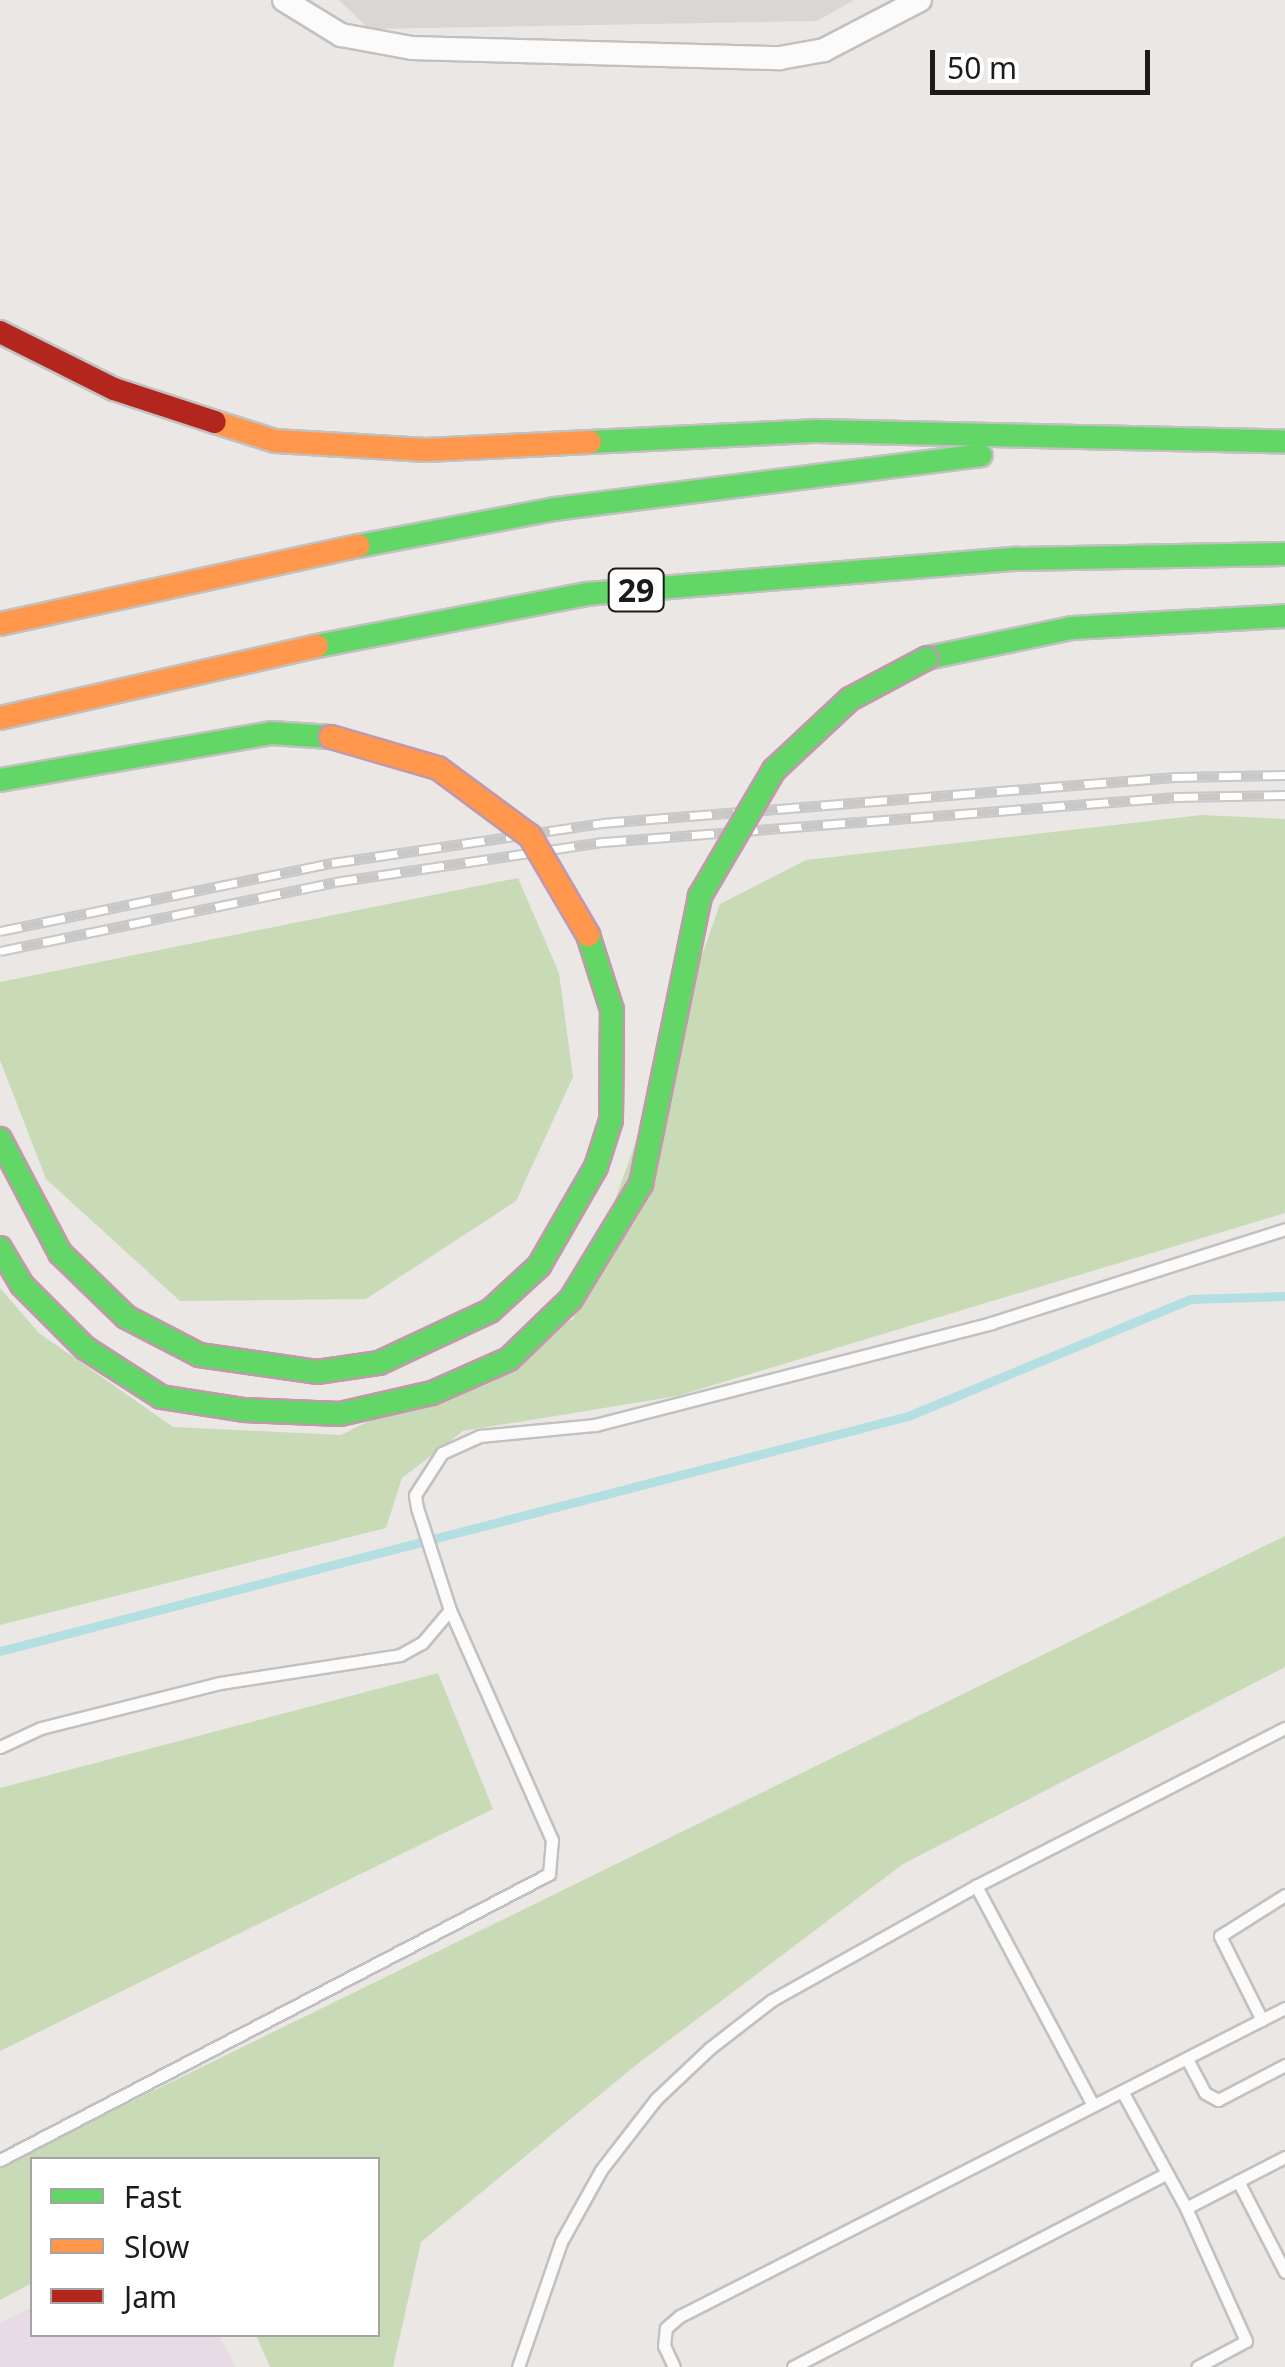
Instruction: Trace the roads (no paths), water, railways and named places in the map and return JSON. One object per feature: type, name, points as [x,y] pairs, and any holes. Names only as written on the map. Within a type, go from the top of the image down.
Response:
[{"type":"highway","points":[[0,332],[114,389],[275,441],[426,450],[818,431],[1135,435],[1285,442]]},
{"type":"highway","points":[[0,624],[284,560],[554,509],[1135,435]]},
{"type":"highway","name":"29","points":[[0,718],[312,647],[587,594],[1018,560],[1285,554]]},
{"type":"highway","points":[[0,1248],[22,1285],[85,1348],[161,1397],[244,1410],[340,1414],[432,1393],[509,1359],[571,1300],[641,1184],[700,896],[774,770],[850,699],[927,658],[1072,628],[1285,616]]},
{"type":"highway","points":[[0,780],[271,733],[331,737],[438,768],[530,836],[592,941],[612,1010],[611,1120],[596,1167],[539,1266],[490,1311],[379,1363],[317,1372],[199,1355],[126,1316],[60,1252],[0,1139]]},
{"type":"street","points":[[284,0],[342,35],[412,48],[780,58],[824,50],[920,0]]},
{"type":"lane","points":[[0,2160],[550,1874],[555,1858],[540,1808],[450,1610],[417,1508],[415,1495],[442,1452],[480,1436],[595,1425],[991,1323],[1285,1229]]},
{"type":"lane","points":[[0,1748],[41,1728],[220,1682],[400,1655],[422,1643],[450,1610]]},
{"type":"lane","points":[[518,2367],[561,2242],[602,2170],[656,2099],[772,2000],[976,1886],[1285,1728]]},
{"type":"lane","points":[[976,1886],[1094,2105]]},
{"type":"lane","points":[[1262,2020],[1220,1936],[1285,1895]]},
{"type":"lane","points":[[674,2367],[664,2346],[666,2328],[680,2316],[1285,2008]]},
{"type":"lane","points":[[1187,2059],[1205,2093],[1218,2100],[1285,2065]]},
{"type":"lane","points":[[1122,2091],[1186,2208],[1246,2342],[1196,2367]]},
{"type":"lane","points":[[1186,2208],[1285,2157]]},
{"type":"lane","points":[[792,2367],[1167,2173]]},
{"type":"lane","points":[[1238,2181],[1285,2272]]},
{"type":"waterway","points":[[0,1651],[908,1416],[1190,1299],[1285,1296]]},
{"type":"railway","points":[[0,931],[332,863],[602,823],[1175,777],[1285,775]]},
{"type":"railway","points":[[0,951],[335,882],[604,842],[1176,797],[1285,795]]}]
